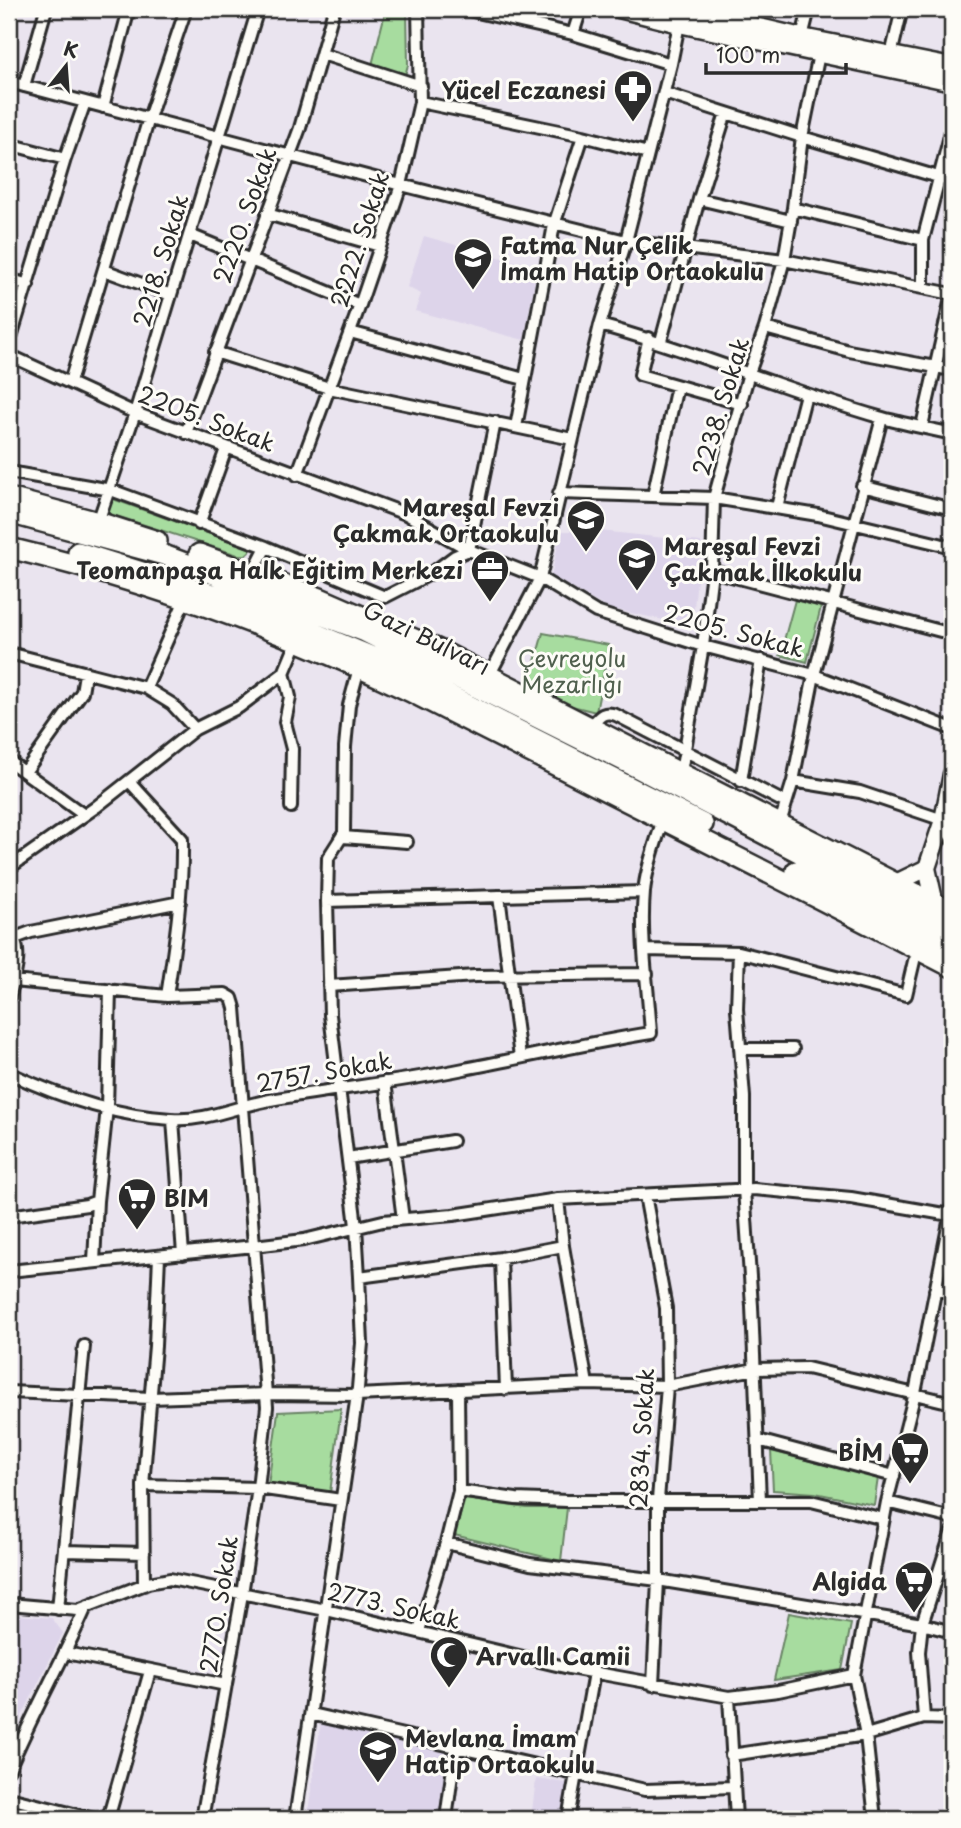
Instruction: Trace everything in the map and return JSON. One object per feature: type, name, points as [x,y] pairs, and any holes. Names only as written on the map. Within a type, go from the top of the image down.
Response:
[{"type":"highway","points":[[9,498],[98,522],[253,572],[367,618],[437,649],[943,908]]},
{"type":"highway","name":"Gazi Bulvarı","points":[[9,513],[164,555],[365,632],[626,762],[952,932]]},
{"type":"highway","name":"Gazi Bulvarı","points":[[9,535],[108,560],[246,604],[380,660],[952,950]]},
{"type":"highway","points":[[9,548],[64,561],[185,600],[359,668],[952,967]]},
{"type":"main road","points":[[619,9],[682,14],[952,67]]},
{"type":"main road","points":[[682,14],[819,54],[952,82]]},
{"type":"main road","points":[[943,908],[927,868],[943,820],[952,774]]},
{"type":"main road","points":[[896,884],[927,868]]},
{"type":"street","points":[[23,86],[46,9]]},
{"type":"street","points":[[103,107],[130,9]]},
{"type":"street","points":[[70,382],[149,118],[186,9]]},
{"type":"street","name":"2218. Sokak","points":[[98,522],[111,490],[258,9]]},
{"type":"street","name":"2220. Sokak","points":[[186,433],[251,262],[288,154],[300,128],[334,9]]},
{"type":"street","name":"2222. Sokak","points":[[297,475],[401,185],[420,102],[418,9]]},
{"type":"street","points":[[464,9],[573,34],[671,64]]},
{"type":"street","points":[[573,34],[582,9]]},
{"type":"street","points":[[802,37],[809,9]]},
{"type":"street","points":[[891,55],[902,9]]},
{"type":"street","points":[[489,676],[540,578],[600,325],[626,241],[682,14]]},
{"type":"street","points":[[322,54],[421,86]]},
{"type":"street","name":"2238. Sokak","points":[[681,772],[703,646],[712,571],[714,498],[784,260],[802,138],[819,54]]},
{"type":"street","points":[[9,82],[554,225],[626,241],[784,260],[952,294],[922,426]]},
{"type":"street","points":[[664,93],[802,138],[952,181]]},
{"type":"street","points":[[9,344],[85,102]]},
{"type":"street","points":[[420,102],[583,136],[648,153]]},
{"type":"street","points":[[726,113],[686,247],[655,340],[639,375],[742,404]]},
{"type":"street","points":[[923,288],[923,240],[952,132]]},
{"type":"street","points":[[516,427],[554,225],[583,136]]},
{"type":"street","points":[[9,144],[65,159]]},
{"type":"street","points":[[699,198],[791,221]]},
{"type":"street","points":[[793,208],[923,240]]},
{"type":"street","points":[[267,214],[380,246]]},
{"type":"street","points":[[190,235],[360,305]]},
{"type":"street","points":[[104,270],[171,295]]},
{"type":"street","points":[[9,279],[28,285]]},
{"type":"street","points":[[600,325],[655,340],[882,418],[952,433]]},
{"type":"street","points":[[765,328],[849,351],[952,370]]},
{"type":"street","points":[[350,332],[524,379]]},
{"type":"street","points":[[215,352],[329,388],[572,439]]},
{"type":"street","name":"2205. Sokak","points":[[9,355],[135,413],[406,514],[469,550],[540,578],[596,612],[703,646],[814,675],[952,729]]},
{"type":"street","points":[[653,496],[677,386]]},
{"type":"street","points":[[777,507],[806,394]]},
{"type":"street","points":[[780,823],[793,781],[814,675],[882,418]]},
{"type":"street","points":[[10,475],[111,490],[266,547],[385,597],[469,550],[495,422]]},
{"type":"street","points":[[199,524],[226,449]]},
{"type":"street","points":[[862,486],[952,509]]},
{"type":"street","points":[[559,493],[714,498],[777,507],[952,547]]},
{"type":"street","points":[[253,572],[266,547]]},
{"type":"street","points":[[712,571],[952,634]]},
{"type":"street","points":[[146,688],[185,600]]},
{"type":"street","points":[[9,868],[84,816],[195,729],[239,707],[284,673],[297,642]]},
{"type":"street","points":[[9,653],[146,688],[172,705],[195,729]]},
{"type":"street","points":[[741,781],[761,660]]},
{"type":"street","points":[[295,1819],[357,1395],[362,1343],[356,1226],[330,1015],[327,901],[328,858],[343,837],[348,715],[359,668]]},
{"type":"street","points":[[284,673],[290,697],[285,722],[292,749],[291,807]]},
{"type":"street","points":[[25,772],[82,692],[85,674]]},
{"type":"street","points":[[590,727],[601,714],[608,712],[786,803]]},
{"type":"street","points":[[9,761],[84,816]]},
{"type":"street","points":[[13,981],[167,996],[180,902],[182,839],[129,781]]},
{"type":"street","points":[[793,781],[860,792],[943,820],[952,839]]},
{"type":"street","points":[[330,986],[427,978],[647,974],[644,892],[663,819]]},
{"type":"street","points":[[343,837],[407,842]]},
{"type":"street","points":[[327,901],[644,892]]},
{"type":"street","points":[[499,896],[520,1057]]},
{"type":"street","points":[[9,998],[18,948],[12,935],[180,902]]},
{"type":"street","points":[[645,950],[739,952],[906,995],[914,961]]},
{"type":"street","points":[[739,952],[737,1009],[744,1097],[744,1189],[760,1501]]},
{"type":"street","name":"2757. Sokak","points":[[9,1073],[48,1091],[107,1108],[173,1120],[224,1114],[266,1101],[462,1070],[580,1044],[652,1033],[647,974]]},
{"type":"street","points":[[94,1262],[97,1201],[107,1108],[110,990]]},
{"type":"street","name":"2770. Sokak","points":[[167,996],[225,994],[232,998],[235,1008],[267,1395],[258,1488],[242,1594],[202,1819]]},
{"type":"street","points":[[740,1049],[793,1049]]},
{"type":"street","points":[[385,1082],[402,1219]]},
{"type":"street","points":[[173,1120],[183,1254]]},
{"type":"street","points":[[348,1158],[452,1141]]},
{"type":"street","points":[[9,1271],[304,1240],[356,1226],[558,1199],[744,1189],[851,1198],[951,1211],[915,1393],[887,1503],[854,1675],[866,1735],[876,1819]]},
{"type":"street","name":"2834. Sokak","points":[[645,1195],[666,1308],[667,1386],[658,1500],[658,1580],[653,1685]]},
{"type":"street","points":[[558,1199],[563,1246],[587,1384]]},
{"type":"street","points":[[9,1216],[88,1205],[97,1201]]},
{"type":"street","points":[[359,1277],[501,1258],[563,1246]]},
{"type":"street","points":[[144,1585],[144,1485],[159,1256]]},
{"type":"street","points":[[501,1258],[506,1389]]},
{"type":"street","points":[[935,1290],[952,1292]]},
{"type":"street","points":[[58,1609],[84,1346]]},
{"type":"street","points":[[9,1392],[151,1398],[357,1395],[587,1384],[667,1386],[755,1369],[807,1368],[952,1403]]},
{"type":"street","points":[[419,1631],[459,1491],[458,1390]]},
{"type":"street","points":[[758,1440],[894,1476]]},
{"type":"street","points":[[144,1485],[258,1488],[341,1500]]},
{"type":"street","points":[[459,1491],[516,1499],[811,1501],[884,1519]]},
{"type":"street","points":[[887,1503],[952,1518]]},
{"type":"street","points":[[924,1718],[919,1652],[922,1624],[952,1531]]},
{"type":"street","points":[[446,1543],[530,1564],[658,1580],[922,1624],[952,1632]]},
{"type":"street","points":[[65,1551],[144,1553]]},
{"type":"street","name":"2773. Sokak","points":[[9,1604],[78,1610],[144,1585],[170,1579],[326,1610],[594,1673],[729,1697],[778,1691],[854,1675]]},
{"type":"street","points":[[9,1769],[86,1607]]},
{"type":"street","points":[[66,1653],[226,1685]]},
{"type":"street","points":[[108,1819],[150,1671]]},
{"type":"street","points":[[568,1819],[594,1673]]},
{"type":"street","points":[[729,1697],[736,1819]]},
{"type":"street","points":[[312,1714],[645,1790],[733,1787]]},
{"type":"street","points":[[731,1755],[866,1735],[924,1718],[952,1719]]},
{"type":"street","points":[[446,1819],[456,1745]]},
{"type":"street","points":[[9,1798],[94,1819]]},
{"type":"shaded area","name":"Fatma Nur Çelik İmam Hatip Ortaokulu","points":[[424,236],[537,268],[524,340],[415,311],[421,294],[407,287]]},
{"type":"shaded area","name":"Mareşal Fevzi Çakmak İlkokulu","points":[[561,531],[601,531],[701,542],[692,626],[607,608],[551,576]]},
{"type":"shaded area","points":[[9,1614],[52,1618],[63,1633],[9,1742]]},
{"type":"shaded area","name":"Mevlana İmam Hatip Ortaokulu","points":[[321,1722],[449,1748],[440,1819],[307,1819]]},
{"type":"shaded area","points":[[536,1779],[567,1783],[562,1819],[531,1819]]},
{"type":"green space","points":[[386,9],[407,9],[408,65],[405,75],[372,65]]},
{"type":"green space","points":[[113,499],[252,549],[246,555],[238,555],[107,513]]},
{"type":"green space","points":[[795,600],[821,607],[807,662],[780,655]]},
{"type":"green space","name":"Çevreyolu Mezarlığı","points":[[543,633],[609,645],[596,712],[572,706],[529,683]]},
{"type":"green space","points":[[341,1409],[330,1493],[268,1485],[278,1412]]},
{"type":"green space","points":[[771,1451],[878,1478],[874,1505],[815,1493],[773,1490]]},
{"type":"green space","points":[[465,1499],[527,1508],[567,1508],[561,1561],[454,1535]]},
{"type":"green space","points":[[789,1613],[851,1624],[842,1670],[774,1680]]},
{"type":"place","name":"Yücel Eczanesi","points":[[633,123]]},
{"type":"place","name":"Fatma Nur Çelik İmam Hatip Ortaokulu","points":[[473,291]]},
{"type":"place","name":"Mareşal Fevzi Çakmak Ortaokulu","points":[[586,553]]},
{"type":"place","name":"Mareşal Fevzi Çakmak İlkokulu","points":[[637,592]]},
{"type":"place","name":"Teomanpaşa Halk Eğitim Merkezi","points":[[490,603]]},
{"type":"place","name":"BIM","points":[[137,1231]]},
{"type":"place","name":"BİM","points":[[910,1485]]},
{"type":"place","name":"Algida","points":[[914,1614]]},
{"type":"place","name":"Arvallı Camii","points":[[449,1689]]},
{"type":"place","name":"Mevlana İmam Hatip Ortaokulu","points":[[378,1784]]}]
